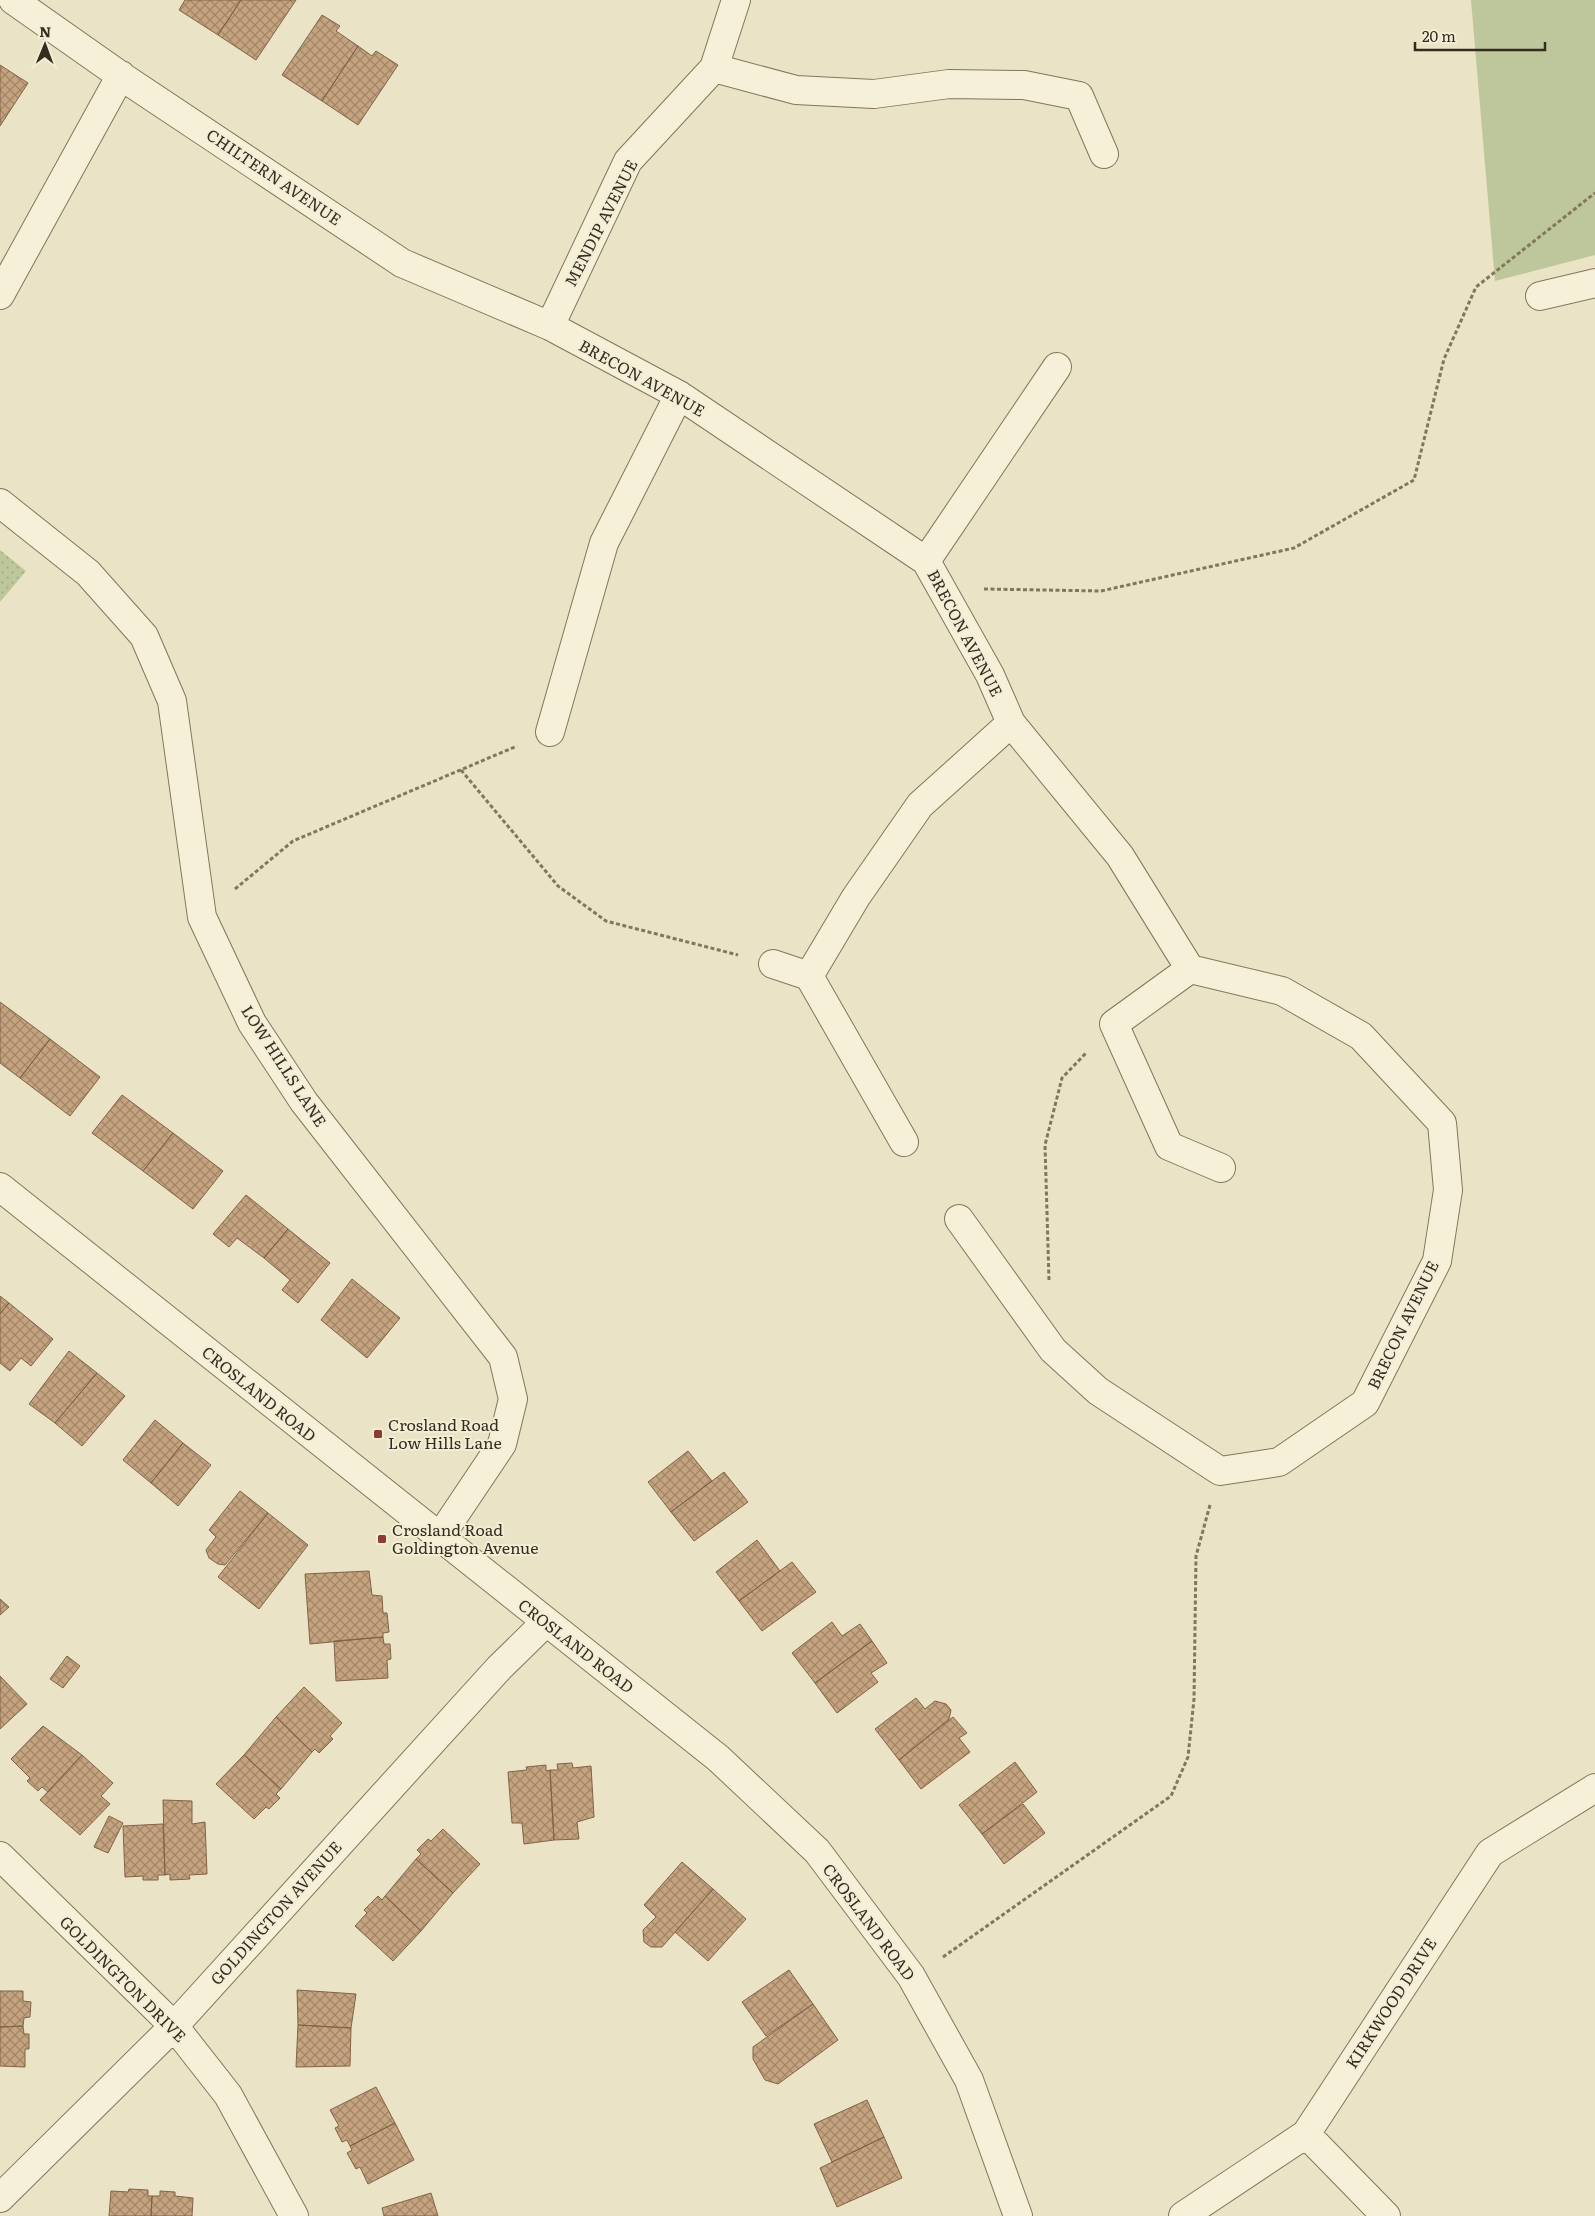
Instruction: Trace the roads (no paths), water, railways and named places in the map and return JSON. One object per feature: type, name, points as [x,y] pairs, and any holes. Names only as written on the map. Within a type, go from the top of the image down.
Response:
[{"type":"street","name":"CHILTERN AVENUE","points":[[13,0],[121,75],[402,263],[550,326]]},
{"type":"street","name":"MENDIP AVENUE","points":[[550,326],[628,161],[714,68],[736,0]]},
{"type":"street","points":[[714,68],[796,90],[874,94],[948,84],[1024,85],[1079,96],[1104,154]]},
{"type":"street","points":[[0,295],[121,75]]},
{"type":"street","points":[[1540,296],[1595,283]]},
{"type":"street","name":"BRECON AVENUE","points":[[550,326],[679,395],[926,560],[990,675],[1011,723],[1120,856],[1190,969],[1282,990],[1361,1036],[1442,1124],[1448,1190],[1437,1262],[1365,1404],[1279,1462],[1220,1471],[1098,1391],[1053,1350],[959,1219]]},
{"type":"street","points":[[926,560],[1057,366]]},
{"type":"street","points":[[550,732],[604,543],[679,395]]},
{"type":"street","name":"LOW HILLS LANE","points":[[0,503],[88,573],[144,636],[172,701],[202,917],[252,1023],[304,1102],[503,1357],[513,1400],[502,1444],[439,1538]]},
{"type":"street","points":[[810,976],[856,897],[920,805],[1011,723]]},
{"type":"street","points":[[772,964],[810,976],[904,1142]]},
{"type":"street","points":[[1190,969],[1114,1024],[1169,1146],[1222,1168]]},
{"type":"street","name":"CROSLAND ROAD","points":[[0,1187],[718,1758],[817,1851],[911,1976],[969,2080],[1018,2216]]},
{"type":"street","name":"GOLDINGTON AVENUE","points":[[0,2198],[174,2026],[498,1668],[546,1622]]},
{"type":"street","name":"KIRKWOOD DRIVE","points":[[1183,2216],[1306,2134],[1490,1853],[1595,1788]]},
{"type":"street","name":"GOLDINGTON DRIVE","points":[[0,1856],[174,2026],[228,2095],[294,2216]]},
{"type":"street","points":[[1306,2134],[1386,2216]]},
{"type":"place","name":"Crosland Road Low Hills Lane","points":[[378,1434]]},
{"type":"place","name":"Crosland Road Goldington Avenue","points":[[382,1539]]}]
